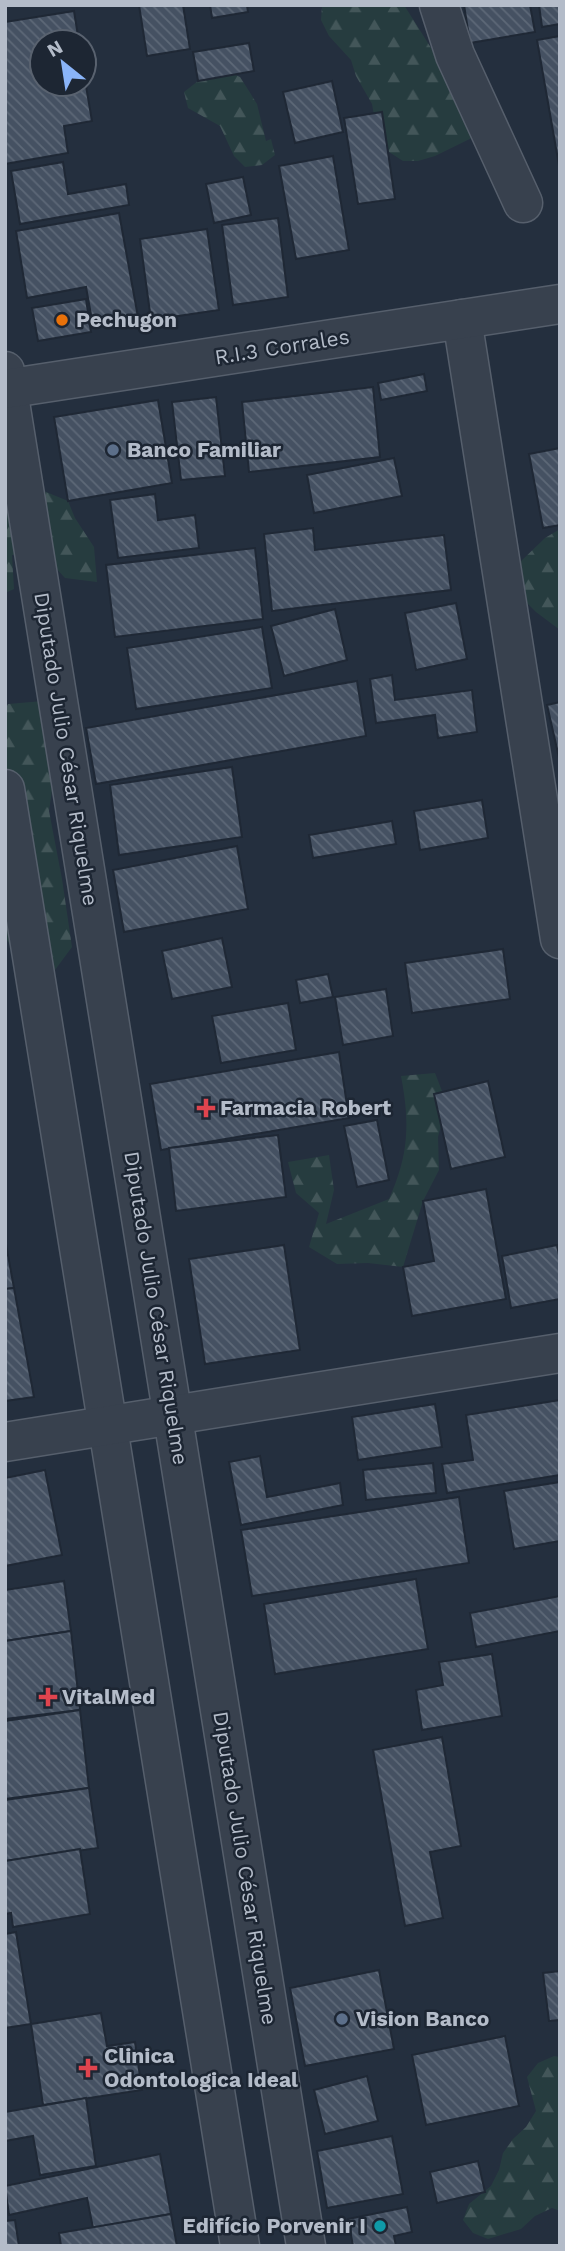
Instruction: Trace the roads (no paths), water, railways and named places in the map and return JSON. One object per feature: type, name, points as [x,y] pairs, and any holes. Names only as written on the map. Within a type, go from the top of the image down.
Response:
[{"type":"street","points":[[439,5],[455,55],[523,203]]},
{"type":"street","name":"R.I.3 Corrales","points":[[6,383],[560,304]]},
{"type":"street","points":[[461,319],[551,832],[560,939]]},
{"type":"street","name":"Diputado Julio César Riquelme","points":[[6,383],[306,2246]]},
{"type":"street","points":[[5,789],[240,2246]]},
{"type":"street","points":[[5,1442],[560,1353]]},
{"type":"place","name":"Pechugon","points":[[62,320]]},
{"type":"place","name":"Banco Familiar","points":[[113,450]]},
{"type":"place","name":"Farmacia Robert","points":[[206,1108]]},
{"type":"place","name":"VitalMed","points":[[48,1697]]},
{"type":"place","name":"Vision Banco","points":[[342,2019]]},
{"type":"place","name":"Clinica Odontologica Ideal","points":[[88,2068]]},
{"type":"place","name":"Edifício Porvenir I","points":[[380,2226]]}]
